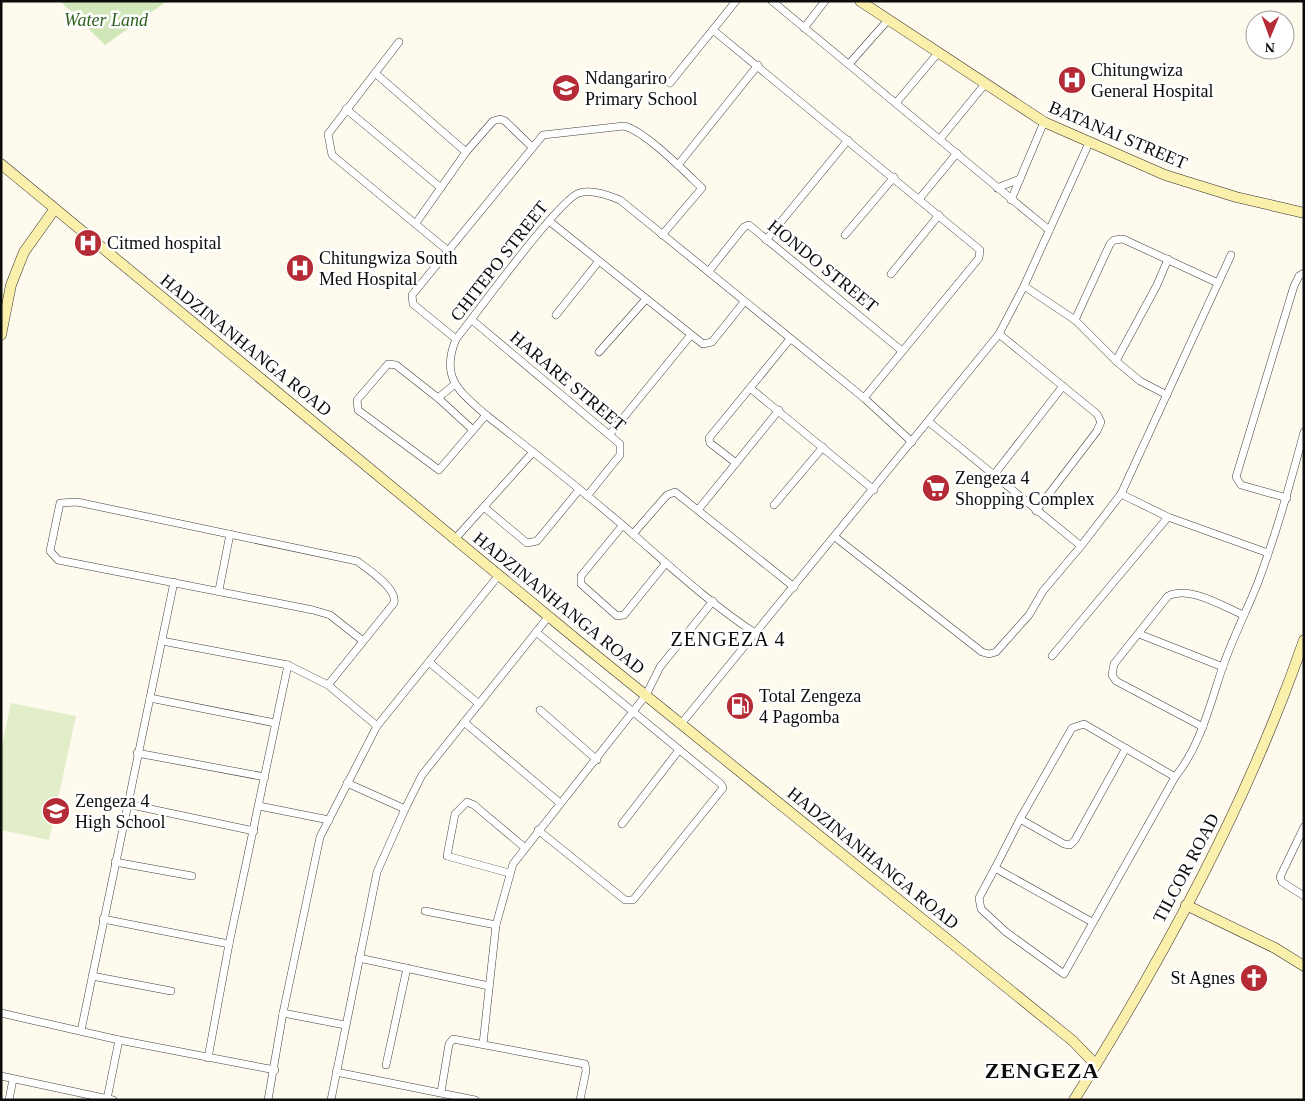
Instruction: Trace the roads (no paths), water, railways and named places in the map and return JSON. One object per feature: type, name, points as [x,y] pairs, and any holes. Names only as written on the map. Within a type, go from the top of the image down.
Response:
[{"type":"street","points":[[670,83],[736,1]]},
{"type":"street","points":[[772,1],[1049,230]]},
{"type":"street","points":[[804,28],[825,1]]},
{"type":"street","name":"BATANAI STREET","points":[[860,1],[1044,122],[1137,164],[1199,186],[1304,213]]},
{"type":"street","points":[[849,64],[888,20]]},
{"type":"street","points":[[713,30],[920,198],[978,248],[980,254],[864,398]]},
{"type":"street","points":[[399,42],[328,134],[332,156],[448,250]]},
{"type":"street","points":[[896,103],[938,53]]},
{"type":"street","points":[[678,165],[758,65]]},
{"type":"street","points":[[375,73],[466,152]]},
{"type":"street","points":[[940,139],[985,84]]},
{"type":"street","points":[[346,109],[441,188]]},
{"type":"street","points":[[416,223],[466,152],[493,121],[500,119],[505,121],[532,147]]},
{"type":"street","points":[[1011,200],[1044,122]]},
{"type":"street","points":[[456,339],[412,301],[414,292],[532,147],[548,134],[624,126],[636,131],[678,165],[702,188],[662,235]]},
{"type":"street","points":[[766,240],[848,140]]},
{"type":"street","points":[[681,724],[874,490],[999,334],[1024,286],[1088,143]]},
{"type":"street","points":[[920,198],[957,154]]},
{"type":"street","name":"HADZINANHANGA ROAD","points":[[1,164],[54,210],[549,616],[1073,1042],[1096,1065]]},
{"type":"street","points":[[845,235],[894,177]]},
{"type":"street","points":[[997,188],[1020,179]]},
{"type":"street","name":"CHITEPO STREET","points":[[455,384],[449,366],[449,358],[456,339],[549,221],[572,196],[582,192],[593,192],[611,196],[625,203],[864,398],[912,442]]},
{"type":"street","points":[[1,336],[11,285],[24,252],[54,210]]},
{"type":"street","points":[[891,274],[939,215]]},
{"type":"street","points":[[549,221],[690,336],[703,344],[709,344],[744,302]]},
{"type":"street","name":"HONDO STREET","points":[[709,271],[744,227],[750,226],[902,351]]},
{"type":"street","points":[[1075,320],[1114,240],[1123,239],[1218,283]]},
{"type":"street","points":[[835,537],[982,652],[989,654],[996,652],[1029,615],[1043,591],[1121,494],[1231,256]]},
{"type":"street","points":[[1116,361],[1157,285],[1168,259]]},
{"type":"street","points":[[556,315],[599,262]]},
{"type":"street","points":[[1287,498],[1241,485],[1236,477],[1294,286],[1297,279],[1304,273]]},
{"type":"street","points":[[1024,286],[1075,320],[1116,361],[1140,381],[1166,395]]},
{"type":"street","points":[[599,352],[646,299]]},
{"type":"street","name":"HARARE STREET","points":[[472,320],[620,444],[620,455],[587,496]]},
{"type":"street","points":[[999,334],[1097,414],[1100,422],[1097,431],[1036,511]]},
{"type":"street","points":[[610,434],[690,336]]},
{"type":"street","points":[[736,463],[710,443],[709,438],[790,339]]},
{"type":"street","points":[[473,430],[438,398],[396,365],[386,366],[357,400],[356,406],[358,410],[437,469],[442,468],[473,430],[486,414]]},
{"type":"street","points":[[438,398],[455,384],[486,414],[633,534],[666,564],[755,633]]},
{"type":"street","points":[[993,476],[1063,386]]},
{"type":"street","points":[[750,388],[874,490]]},
{"type":"street","points":[[698,510],[779,410]]},
{"type":"street","points":[[929,422],[1081,546]]},
{"type":"street","points":[[1175,777],[1084,724],[1072,728],[1020,819],[979,898],[981,909],[1006,932],[1064,974],[1175,777],[1184,766],[1203,727],[1223,667],[1268,553],[1287,498],[1304,432]]},
{"type":"street","points":[[774,505],[823,447]]},
{"type":"street","points":[[455,539],[485,508],[533,452]]},
{"type":"street","points":[[485,508],[527,543],[533,543],[579,490]]},
{"type":"street","points":[[633,534],[670,492],[677,493],[794,587]]},
{"type":"street","points":[[1121,494],[1168,517],[1268,553]]},
{"type":"street","points":[[328,685],[363,641],[395,599],[393,591],[357,561],[342,556],[77,502],[60,503],[50,551],[54,558],[219,590],[330,616],[363,641]]},
{"type":"street","points":[[1052,656],[1168,517]]},
{"type":"street","points":[[622,526],[581,576],[581,584],[610,610],[617,616],[624,615],[666,564]]},
{"type":"street","points":[[219,590],[230,534]]},
{"type":"street","points":[[268,1100],[275,1070],[283,1013],[320,837],[377,726],[499,575]]},
{"type":"street","points":[[81,1031],[137,753],[174,582]]},
{"type":"street","points":[[1203,727],[1116,682],[1112,675],[1114,664],[1140,634],[1168,596],[1175,592],[1188,592],[1243,615]]},
{"type":"street","points":[[483,1044],[496,925],[509,873],[524,847],[633,712],[646,695],[660,668],[713,601]]},
{"type":"street","points":[[331,1100],[377,872],[405,809],[422,775],[549,616]]},
{"type":"street","points":[[536,632],[721,784],[723,788],[633,900],[625,900],[538,830]]},
{"type":"street","points":[[1140,634],[1223,667]]},
{"type":"street","name":"TILCOR ROAD","points":[[1074,1100],[1096,1065],[1217,848],[1267,738],[1304,640]]},
{"type":"street","points":[[162,641],[288,665],[328,685],[377,726]]},
{"type":"street","points":[[429,662],[479,704]]},
{"type":"street","points":[[208,1058],[229,944],[288,665]]},
{"type":"street","points":[[150,698],[275,723]]},
{"type":"street","points":[[540,710],[596,760]]},
{"type":"street","points":[[464,722],[560,804]]},
{"type":"street","points":[[1020,819],[1064,844],[1070,845],[1075,840],[1126,748]]},
{"type":"street","points":[[622,824],[680,750]]},
{"type":"street","points":[[137,753],[265,777]]},
{"type":"street","points":[[347,783],[405,809]]},
{"type":"street","points":[[509,873],[447,856],[454,814],[467,802],[474,805],[524,847]]},
{"type":"street","points":[[127,804],[254,831]]},
{"type":"street","points":[[259,806],[329,820]]},
{"type":"street","points":[[1304,827],[1280,877],[1282,882],[1304,896]]},
{"type":"street","points":[[115,862],[192,876]]},
{"type":"street","points":[[995,868],[1092,922]]},
{"type":"street","points":[[1186,905],[1275,948],[1304,966]]},
{"type":"street","points":[[425,911],[496,925]]},
{"type":"street","points":[[103,919],[229,944]]},
{"type":"street","points":[[359,958],[489,986]]},
{"type":"street","points":[[386,1065],[407,968]]},
{"type":"street","points":[[92,976],[170,992]]},
{"type":"street","points":[[1,1013],[119,1040],[275,1070]]},
{"type":"street","points":[[283,1013],[345,1025]]},
{"type":"street","points":[[441,1092],[450,1044],[453,1039],[584,1064],[586,1071],[580,1100]]},
{"type":"street","points":[[1,1076],[110,1099],[119,1040]]},
{"type":"street","points":[[336,1072],[476,1100]]},
{"type":"street","points":[[9,1100],[13,1079]]},
{"type":"street","points":[[68,1100],[69,1091]]},
{"type":"place","name":"Chitungwiza General Hospital","points":[[1072,80]]},
{"type":"place","name":"Ndangariro Primary School","points":[[566,88]]},
{"type":"place","name":"Citmed hospital","points":[[88,243]]},
{"type":"place","name":"Chitungwiza South Med Hospital","points":[[300,268]]},
{"type":"place","name":"Zengeza 4 Shopping Complex","points":[[936,488]]},
{"type":"place","name":"Total Zengeza 4 Pagomba","points":[[740,706]]},
{"type":"place","name":"Zengeza 4 High School","points":[[56,811]]},
{"type":"place","name":"St Agnes","points":[[1254,978]]},
{"type":"district","name":"ZENGEZA 4","points":[[728,639]]},
{"type":"district","name":"ZENGEZA","points":[[1042,1070]]},
{"type":"park label","name":"Water Land","points":[[106,20]]}]
